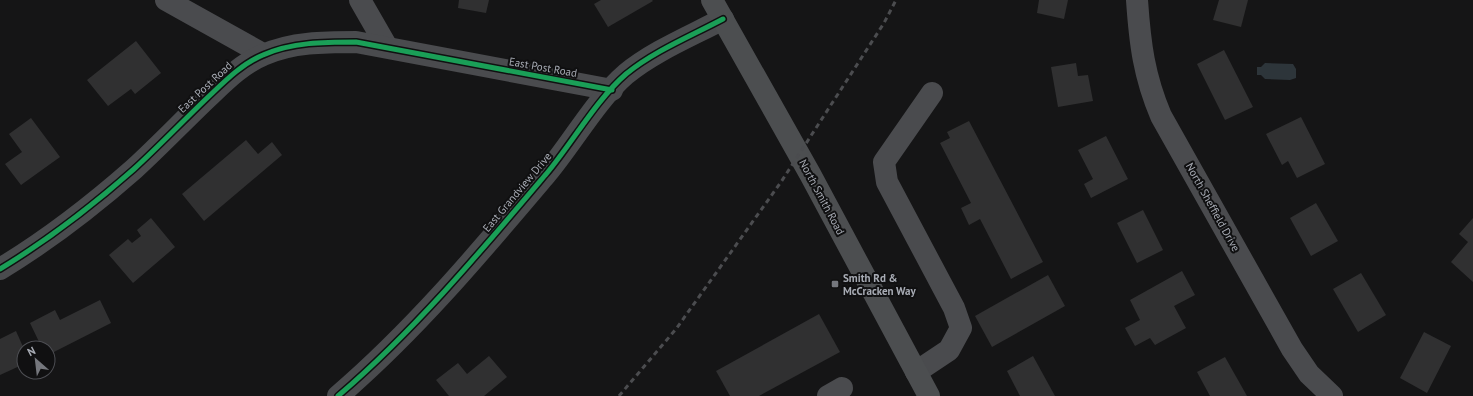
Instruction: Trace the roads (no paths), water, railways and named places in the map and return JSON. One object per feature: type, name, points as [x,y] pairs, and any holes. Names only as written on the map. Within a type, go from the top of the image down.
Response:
[{"type":"main road","name":"North Smith Road","points":[[712,0],[807,168],[929,396]]},
{"type":"street","points":[[166,0],[263,54]]},
{"type":"street","points":[[360,0],[387,47]]},
{"type":"street","name":"North Sheffield Drive","points":[[1137,0],[1144,65],[1150,89],[1162,116],[1292,349],[1309,374],[1332,396]]},
{"type":"street","name":"East Grandview Drive","points":[[338,396],[406,332],[462,272],[548,172],[612,90],[626,75],[641,63],[723,19]]},
{"type":"street","name":"East Post Road","points":[[0,269],[51,237],[134,169],[240,68],[263,54],[300,44],[356,42],[612,90]]},
{"type":"street","points":[[916,372],[950,350],[961,328],[954,308],[887,182],[884,162],[932,93]]},
{"type":"railway","points":[[619,396],[676,329],[781,182],[884,23],[896,0]]},
{"type":"place","name":"Smith Rd & McCracken Way","points":[[835,284]]}]
